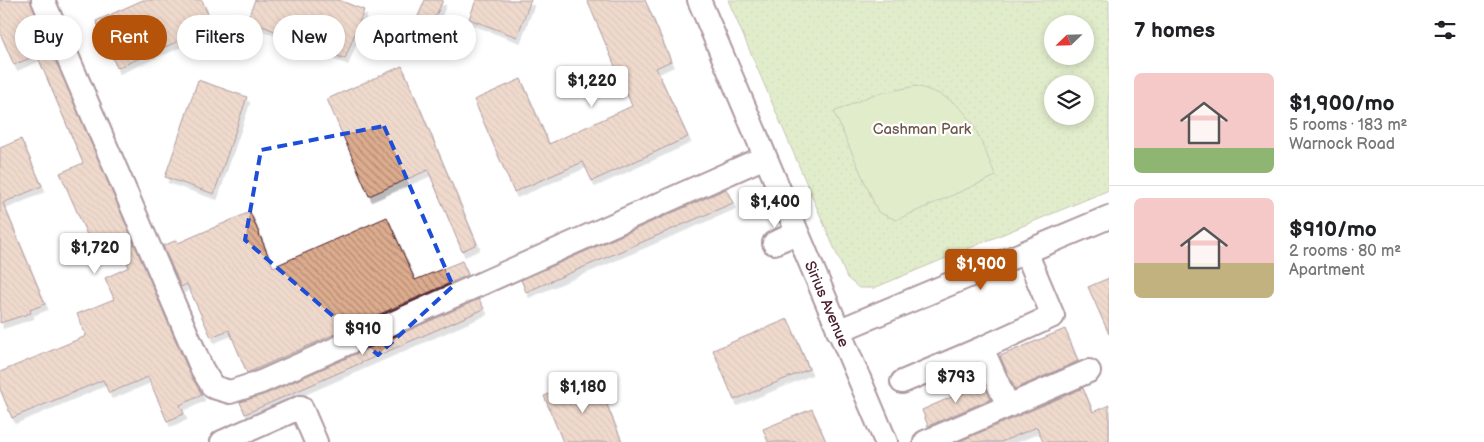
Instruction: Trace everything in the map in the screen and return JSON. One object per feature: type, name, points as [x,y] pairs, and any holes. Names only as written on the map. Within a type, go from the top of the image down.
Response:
[{"type":"street","points":[[43,0],[202,369],[213,387],[230,392],[261,382],[765,157]]},
{"type":"street","name":"Sirius Avenue","points":[[699,0],[886,442]]},
{"type":"street","points":[[838,331],[1109,217]]},
{"type":"street","points":[[774,243],[797,233]]},
{"type":"street","points":[[902,382],[1053,316],[1026,252]]},
{"type":"street","points":[[982,348],[1008,406]]},
{"type":"street","points":[[925,442],[1089,371]]},
{"type":"street","points":[[222,442],[301,407],[316,442]]},
{"type":"highlighted area","points":[[384,126],[453,286],[378,355],[245,240],[261,150]]},
{"type":"green space","name":"Cashman Park","points":[[728,0],[1109,0],[1109,190],[874,288],[859,288],[847,278]]},
{"type":"green space","points":[[916,86],[935,92],[961,108],[976,130],[996,176],[896,220],[878,212],[834,112],[872,95]]},
{"type":"building","points":[[0,0],[30,0],[36,15],[15,15],[15,60],[26,60],[14,65],[0,33]]},
{"type":"building","points":[[143,0],[202,0],[208,15],[177,15],[177,42],[167,46],[167,15],[109,15]]},
{"type":"building","points":[[255,0],[339,0],[364,10],[362,15],[355,15],[355,33],[345,59],[345,15],[273,15],[273,30],[263,26],[263,15],[249,15]]},
{"type":"building","points":[[425,0],[443,0],[436,15],[419,15]]},
{"type":"building","points":[[476,0],[531,0],[517,37],[476,22],[476,15],[470,15]]},
{"type":"building","points":[[587,0],[645,0],[671,61],[656,68],[688,137],[592,181],[583,162],[514,192],[474,100],[521,79],[549,144],[632,106]]},
{"type":"building","points":[[39,60],[56,60],[190,374],[202,395],[180,405],[184,414],[167,421],[148,377],[109,393],[103,380],[12,418],[0,389],[0,372],[86,336],[77,314],[114,299],[105,278],[129,267],[114,234],[91,244],[60,173],[83,163]]},
{"type":"building","points":[[113,60],[135,60],[117,68]]},
{"type":"building","points":[[402,66],[477,244],[462,251],[428,170],[369,196],[327,99]]},
{"type":"building","points":[[198,80],[247,97],[214,194],[165,177]]},
{"type":"building","points":[[21,139],[42,186],[3,203],[45,304],[30,310],[31,313],[0,323],[0,148]]},
{"type":"building","points":[[726,189],[733,203],[526,292],[521,280]]},
{"type":"building","points":[[250,212],[273,267],[387,217],[415,280],[462,261],[468,275],[247,373],[229,330],[211,337],[187,284],[181,287],[163,246],[177,240],[178,243]]},
{"type":"building","points":[[1109,278],[1109,334],[1088,287]]},
{"type":"building","points":[[479,299],[484,309],[245,414],[240,402],[266,394]]},
{"type":"building","points":[[788,319],[809,369],[734,400],[713,350]]},
{"type":"building","points":[[1065,329],[1078,361],[1015,389],[1000,356]]},
{"type":"building","points":[[595,376],[622,442],[563,442],[544,396]]},
{"type":"building","points":[[983,383],[991,399],[928,426],[922,410]]},
{"type":"building","points":[[1083,388],[1093,412],[1109,405],[1109,442],[1043,442],[1037,427],[1001,442],[958,442]]},
{"type":"building","points":[[812,409],[826,442],[768,442],[763,429]]}]
